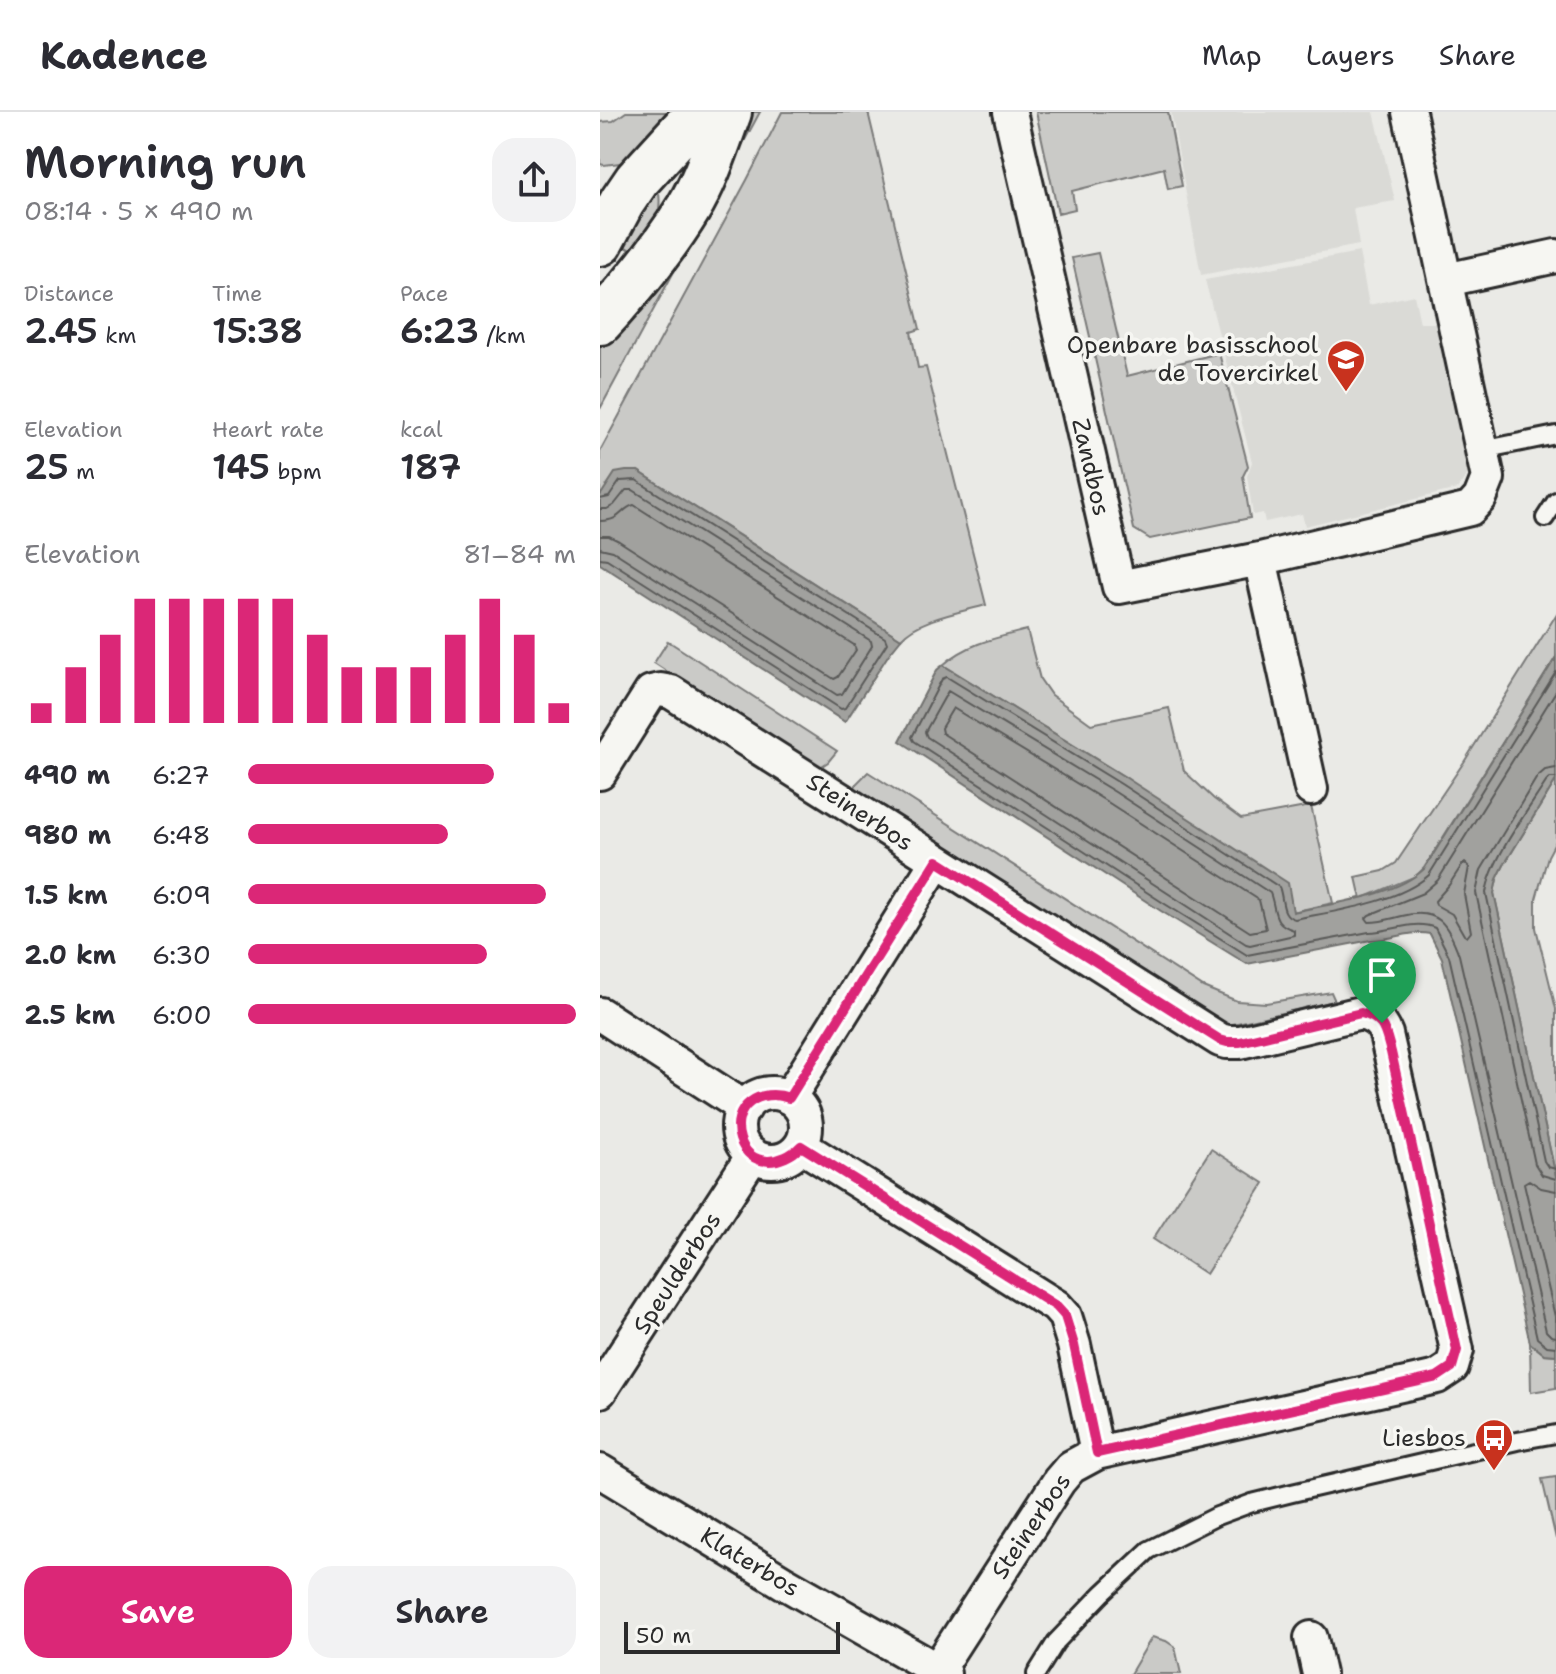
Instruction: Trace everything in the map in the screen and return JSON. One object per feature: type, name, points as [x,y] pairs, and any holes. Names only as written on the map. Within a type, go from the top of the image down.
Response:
[{"type":"main road","points":[[600,243],[627,189],[699,112]]},
{"type":"main road","points":[[600,322],[620,271],[689,208],[729,112]]},
{"type":"main road","points":[[627,189],[658,168],[674,171],[683,181],[689,208]]},
{"type":"street","name":"Zandbos","points":[[1010,112],[1119,587],[1260,559],[1470,509],[1480,498],[1488,478],[1409,112]]},
{"type":"street","points":[[1446,280],[1556,256]]},
{"type":"street","points":[[1260,559],[1311,789]]},
{"type":"street","name":"Steinerbos","points":[[600,773],[651,692],[671,692],[1220,1040],[1240,1042],[1361,1013],[1382,1023],[1457,1350],[1452,1367],[1437,1377],[1097,1453],[1071,1467],[1059,1481],[941,1672]]},
{"type":"street","points":[[789,1098],[937,861]]},
{"type":"street","points":[[600,1014],[745,1108]]},
{"type":"street","points":[[770,1093],[789,1098],[804,1114],[806,1136],[801,1146],[784,1160],[774,1162],[753,1155],[740,1138],[740,1117],[745,1108],[751,1101],[770,1093]]},
{"type":"street","points":[[801,1146],[1056,1306],[1065,1316],[1074,1345],[1097,1453]]},
{"type":"street","name":"Speulderbos","points":[[600,1391],[753,1155]]},
{"type":"street","name":"Klaterbos","points":[[600,1471],[783,1582],[941,1672]]},
{"type":"street","points":[[1311,1638],[1319,1674]]},
{"type":"lane","points":[[1482,450],[1556,435]]},
{"type":"lane","points":[[1545,518],[1556,501]]},
{"type":"lane","points":[[1036,1674],[1056,1642],[1149,1550],[1217,1516],[1292,1493],[1556,1434]]},
{"type":"shaded area","points":[[626,112],[688,112],[628,162],[600,164],[600,122],[613,121]]},
{"type":"shaded area","points":[[749,112],[760,112],[600,409],[600,339]]},
{"type":"shaded area","points":[[782,112],[868,112],[920,329],[911,332],[918,368],[926,367],[986,605],[929,621],[901,639],[638,471],[600,496],[600,451]]},
{"type":"shaded area","points":[[1036,112],[1168,112],[1182,186],[1168,189],[1164,168],[1072,191],[1075,209],[1058,213]]},
{"type":"shaded area","points":[[1171,112],[1374,112],[1395,201],[1353,208],[1359,245],[1201,275]]},
{"type":"shaded area","points":[[659,194],[660,201],[655,224],[640,250],[631,250],[622,245],[640,195]]},
{"type":"shaded area","name":"Openbare basisschool de Tovercirkel","points":[[1359,252],[1369,305],[1414,295],[1420,323],[1445,323],[1471,470],[1457,489],[1305,526],[1302,514],[1265,522],[1263,513],[1253,515],[1247,476],[1252,462],[1205,280]]},
{"type":"shaded area","points":[[1098,253],[1127,376],[1219,353],[1248,466],[1243,476],[1250,518],[1150,539],[1134,529],[1072,258]]},
{"type":"shaded area","points":[[1556,615],[1556,657],[1424,868],[1416,876],[1361,899],[1356,877],[1383,871],[1396,863]]},
{"type":"shaded area","points":[[1027,630],[1040,679],[1051,695],[1091,724],[1169,708],[1184,771],[1241,819],[1311,806],[1333,903],[1292,912],[1125,777],[943,665],[972,646]]},
{"type":"shaded area","points":[[668,641],[837,751],[817,769],[654,663]]},
{"type":"shaded area","points":[[868,772],[1203,987],[1237,1001],[1266,1003],[1331,992],[1335,1001],[1224,1026],[852,793]]},
{"type":"shaded area","points":[[1556,780],[1556,841],[1548,856],[1536,899],[1536,928],[1556,1009],[1556,1177],[1494,893],[1504,865]]},
{"type":"shaded area","points":[[1211,1149],[1264,1183],[1206,1274],[1153,1239]]},
{"type":"shaded area","points":[[1530,1343],[1544,1354],[1556,1355],[1556,1388],[1531,1392]]},
{"type":"shaded area","points":[[1556,1477],[1556,1539],[1542,1479]]},
{"type":"shaded area","points":[[1152,1637],[1175,1647],[1181,1674],[1130,1674]]},
{"type":"water","points":[[638,471],[901,639],[845,722],[600,564],[600,496],[615,473]]},
{"type":"water","points":[[1556,657],[1556,780],[1504,865],[1494,893],[1556,1177],[1556,1355],[1544,1354],[1530,1343],[1442,958],[1430,934],[1414,933],[1371,940],[1247,964],[900,741],[937,670],[943,665],[1125,777],[1288,883],[1293,912],[1380,893],[1411,879],[1424,869]]},
{"type":"place","name":"Openbare basisschool de Tovercirkel","points":[[1346,393]]},
{"type":"place","name":"Liesbos","points":[[1494,1472]]},
{"type":"route","points":[[937,861],[1220,1040],[1240,1042],[1361,1013],[1382,1023],[1457,1350],[1452,1367],[1437,1377],[1097,1453],[1074,1345],[1065,1316],[1056,1306],[801,1146],[784,1160],[774,1162],[753,1155],[740,1138],[740,1117],[751,1101],[770,1093],[789,1098],[937,861]]}]
